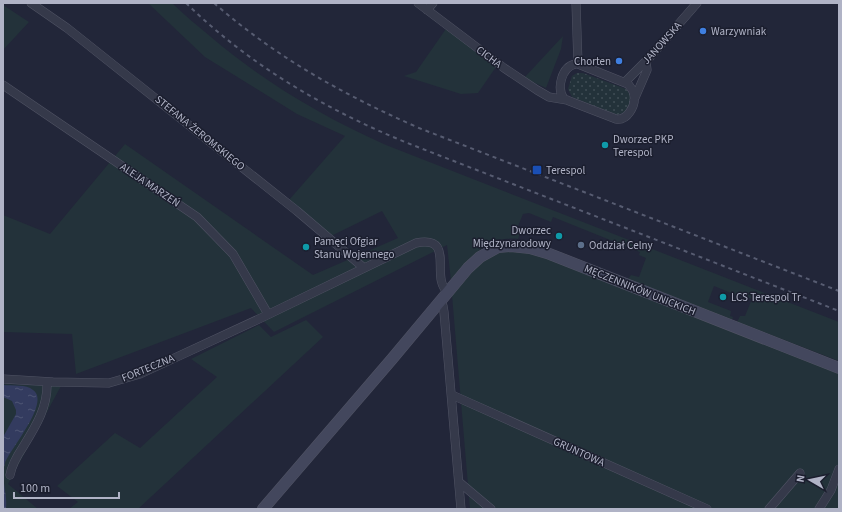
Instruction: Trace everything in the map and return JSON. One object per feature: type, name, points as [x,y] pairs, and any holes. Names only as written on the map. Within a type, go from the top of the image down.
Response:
[{"type":"main road","name":"MĘCZENNIKÓW UNICKICH","points":[[263,509],[440,303],[468,268],[486,253],[498,247],[516,246],[530,248],[839,368]]},
{"type":"street","name":"STEFANA ŻEROMSKIEGO","points":[[32,3],[86,42],[297,211],[364,268]]},
{"type":"street","name":"CICHA","points":[[418,3],[504,68],[548,97],[567,100],[618,120],[624,119],[628,116],[647,70],[646,61]]},
{"type":"street","points":[[427,10],[433,3]]},
{"type":"street","name":"JANOWSKA","points":[[625,82],[646,61],[697,3]]},
{"type":"street","points":[[578,64],[579,4]]},
{"type":"street","points":[[567,100],[561,93],[561,83],[568,67],[578,64],[625,82],[633,90],[634,101]]},
{"type":"street","name":"ALEJA MARZEŃ","points":[[3,85],[198,217],[233,254],[265,316]]},
{"type":"street","name":"FORTECZNA","points":[[3,379],[47,382],[109,383],[140,374],[265,316],[416,243],[430,242],[435,244],[438,248],[443,286],[450,290]]},
{"type":"street","points":[[440,303],[443,306],[444,312],[461,509]]},
{"type":"street","points":[[10,475],[12,465],[36,426],[45,404],[47,382]]},
{"type":"street","name":"GRUNTOWA","points":[[452,395],[707,509]]},
{"type":"street","points":[[819,509],[831,490],[839,469]]},
{"type":"street","points":[[769,509],[800,474]]},
{"type":"street","points":[[459,482],[491,509]]},
{"type":"street","points":[[831,490],[839,493]]},
{"type":"shaded area","points":[[148,3],[172,3],[231,53],[273,84],[340,123],[386,145],[839,322],[839,361],[737,322],[740,316],[745,316],[752,299],[739,294],[737,300],[734,299],[736,295],[714,286],[708,302],[731,311],[730,316],[733,317],[732,320],[628,279],[631,275],[639,277],[646,258],[639,255],[640,252],[553,217],[551,222],[529,213],[523,214],[516,231],[520,233],[518,239],[507,239],[487,245],[472,257],[451,281],[447,245],[274,332],[251,308],[76,374],[72,334],[3,332],[3,215],[50,234],[125,144],[313,275],[398,238],[382,211],[331,236],[289,200],[345,136],[297,114],[205,57]]},
{"type":"shaded area","points":[[3,5],[29,22],[3,50]]},
{"type":"shaded area","points":[[448,26],[498,64],[478,93],[461,94],[404,76],[416,72]]},
{"type":"shaded area","points":[[563,36],[561,49],[546,88],[524,78]]},
{"type":"shaded area","points":[[577,73],[583,73],[626,89],[631,95],[631,100],[626,112],[617,115],[572,97],[568,89],[572,76]]},
{"type":"shaded area","points":[[502,251],[530,252],[839,373],[839,509],[470,509],[452,295],[477,265]]},
{"type":"shaded area","points":[[306,320],[323,337],[138,509],[69,509],[78,502],[57,486],[115,433],[140,448],[217,377],[191,359],[259,325],[271,337]]},
{"type":"shaded area","points":[[3,384],[61,386],[8,484],[38,509],[3,509]]},
{"type":"water","points":[[3,385],[27,387],[33,390],[37,396],[37,404],[33,415],[28,426],[8,456],[3,474],[3,437],[16,414],[12,401],[3,397]]},
{"type":"water","points":[[3,474],[6,498],[6,509],[3,509]]},
{"type":"railway","points":[[186,3],[210,26],[263,66],[291,84],[349,117],[410,144],[839,311]]},
{"type":"railway","points":[[214,3],[262,41],[312,74],[364,102],[419,128],[839,291]]},
{"type":"place","name":"Warzywniak","points":[[703,31]]},
{"type":"place","name":"Chorten","points":[[619,61]]},
{"type":"place","name":"Dworzec PKP Terespol","points":[[605,145]]},
{"type":"place","name":"Terespol","points":[[537,170]]},
{"type":"place","name":"Dworzec Międzynarodowy","points":[[559,236]]},
{"type":"place","name":"Oddział Celny","points":[[581,245]]},
{"type":"place","name":"Pamęci Ofgiar Stanu Wojennego","points":[[306,247]]},
{"type":"place","name":"LCS Terespol Tr","points":[[723,297]]}]
